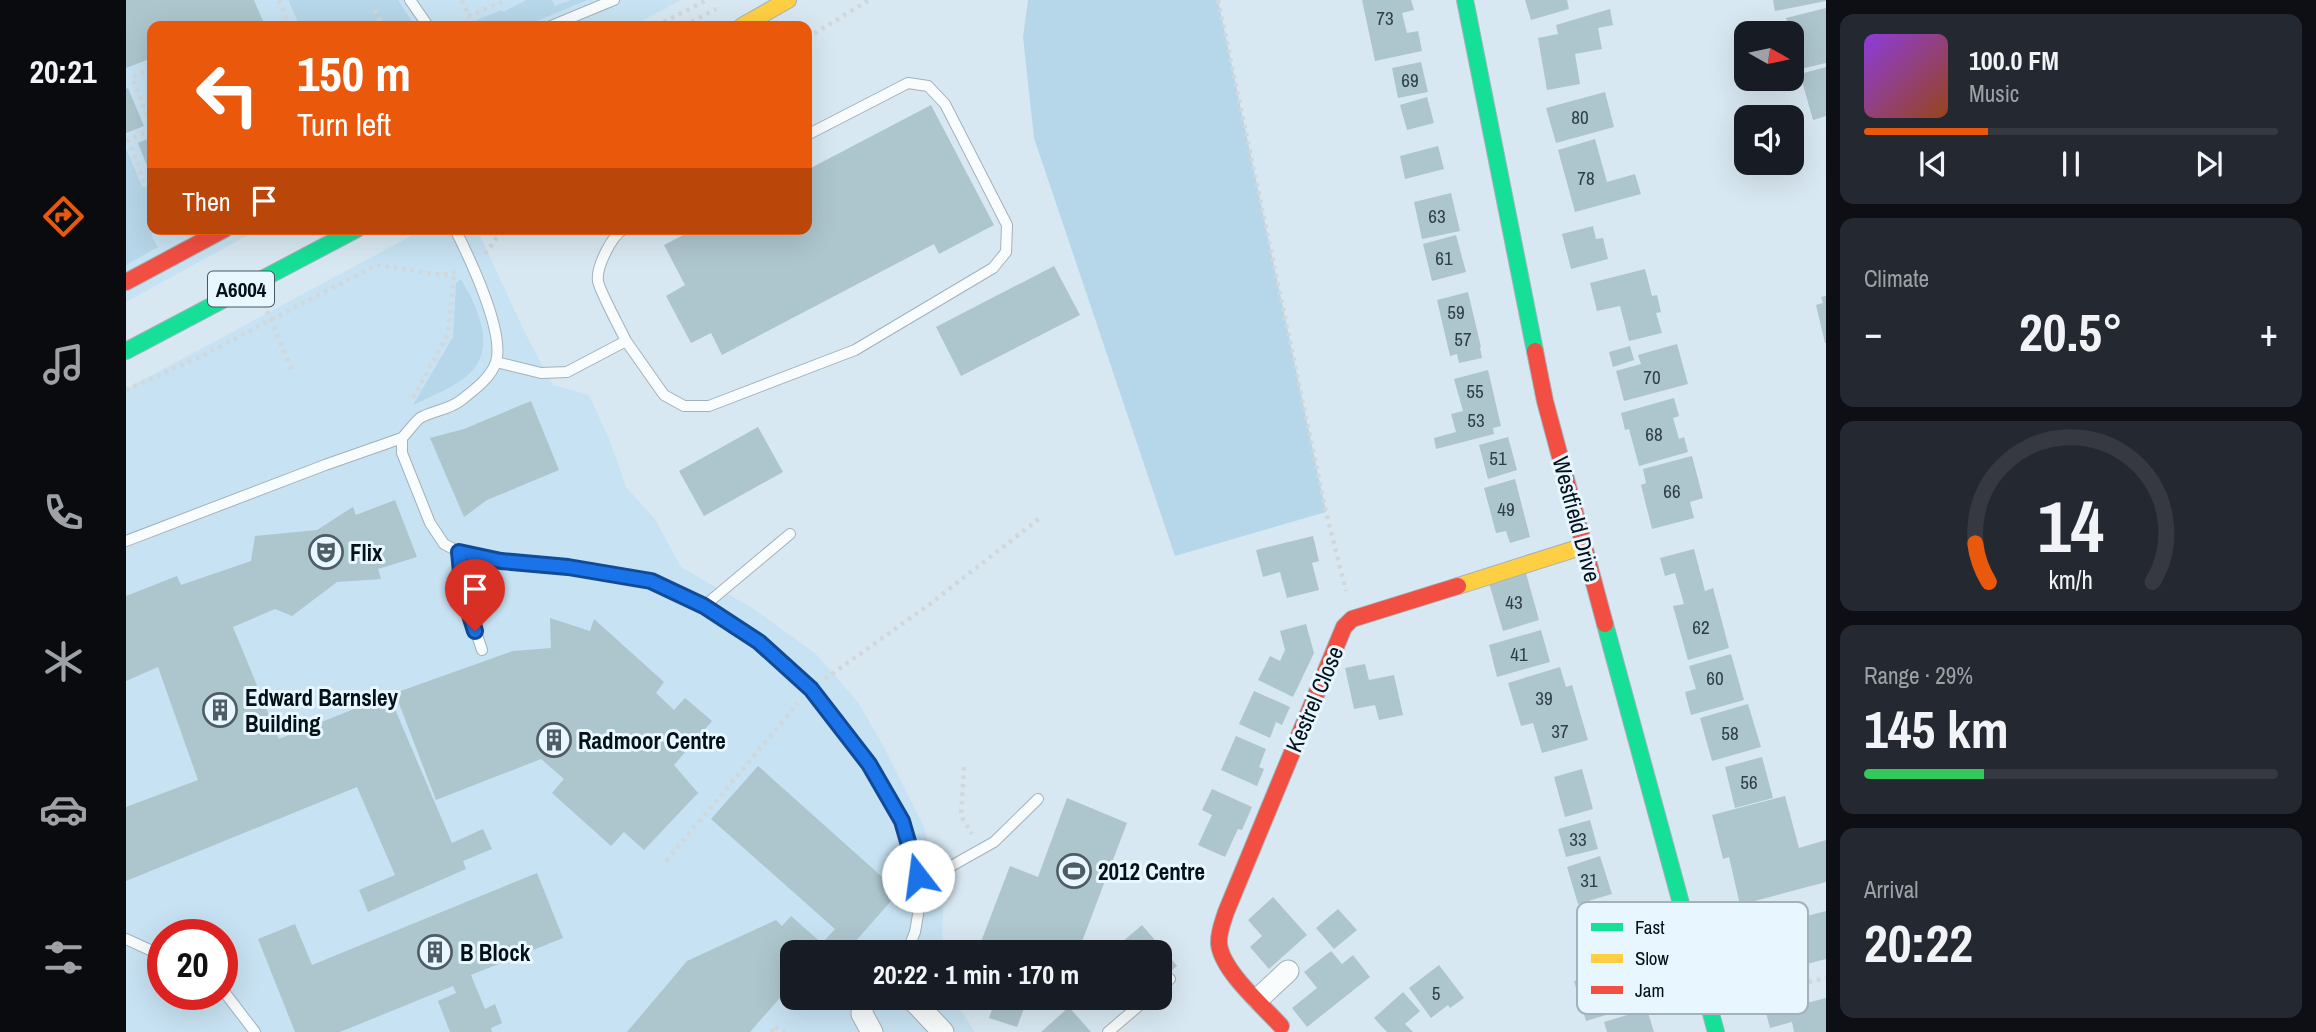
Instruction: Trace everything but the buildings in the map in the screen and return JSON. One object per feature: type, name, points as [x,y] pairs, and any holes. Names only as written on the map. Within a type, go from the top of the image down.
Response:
[{"type":"street","points":[[751,21],[788,0]]},
{"type":"street","name":"Westfield Drive","points":[[1465,0],[1545,401],[1681,902]]},
{"type":"street","points":[[126,282],[214,235]]},
{"type":"street","name":"A6004","points":[[126,351],[346,235]]},
{"type":"street","name":"Kestrel Close","points":[[1281,1026],[1228,966],[1219,946],[1220,930],[1344,627],[1352,619],[1584,546]]},
{"type":"street","points":[[1258,999],[1288,971]]},
{"type":"street","points":[[862,1010],[872,1032]]},
{"type":"street","points":[[922,1010],[943,1032]]},
{"type":"street","name":"Westfield Drive","points":[[1711,1014],[1716,1032]]},
{"type":"lane","points":[[410,0],[425,21]]},
{"type":"lane","points":[[563,21],[614,0]]},
{"type":"lane","points":[[617,235],[604,256],[598,281],[626,341],[664,395],[684,406],[709,406],[855,350],[993,268],[1006,252],[1007,225],[945,104],[928,86],[908,83],[812,132]]},
{"type":"lane","points":[[126,541],[402,438],[419,419],[457,403],[484,381],[496,362],[496,341],[474,267],[459,235]]},
{"type":"lane","points":[[496,362],[541,373],[567,372],[626,341]]},
{"type":"lane","points":[[402,438],[402,453],[430,523],[444,544],[459,552],[501,561],[568,567],[651,581],[704,606],[759,642],[811,689],[869,764],[902,821],[918,876],[920,897],[912,940]]},
{"type":"lane","points":[[704,606],[790,534]]},
{"type":"lane","points":[[459,552],[463,593],[482,650]]},
{"type":"lane","points":[[918,876],[946,869],[994,842],[1038,799]]},
{"type":"lane","points":[[126,939],[147,949]]},
{"type":"lane","points":[[238,1010],[255,1032]]},
{"type":"lane","points":[[1108,1032],[1134,1010]]},
{"type":"path","points":[[279,0],[288,21]]},
{"type":"path","points":[[462,0],[470,21]]},
{"type":"path","points":[[666,21],[707,0]]},
{"type":"path","points":[[812,35],[869,0]]},
{"type":"path","points":[[1218,0],[1326,512],[1352,619]]},
{"type":"path","points":[[468,16],[502,2]]},
{"type":"path","points":[[693,21],[720,7]]},
{"type":"path","points":[[375,10],[380,21]]},
{"type":"path","points":[[147,71],[132,77],[147,116]]},
{"type":"path","points":[[147,131],[128,140],[144,183],[147,184]]},
{"type":"path","points":[[126,390],[202,356],[376,265],[443,275],[474,267],[498,235]]},
{"type":"path","points":[[413,398],[448,334],[454,272]]},
{"type":"path","points":[[666,861],[811,689],[930,604],[1040,518]]},
{"type":"path","points":[[964,767],[961,816],[981,849]]},
{"type":"path","points":[[1808,982],[1826,978]]},
{"type":"path","points":[[772,1032],[773,1026],[785,1032]]},
{"type":"shaded area","points":[[126,0],[681,0],[641,21],[147,21],[147,235],[248,235],[126,302]]},
{"type":"shaded area","points":[[288,0],[398,0],[412,21],[298,21]]},
{"type":"shaded area","points":[[526,0],[552,0],[555,6],[571,0],[587,0],[537,21],[476,20],[502,10],[503,12]]},
{"type":"shaded area","points":[[1028,0],[1218,0],[1326,512],[1175,556],[1034,138],[1023,37]]},
{"type":"shaded area","points":[[126,148],[142,186],[147,188],[147,235],[151,235],[158,247],[126,265]]},
{"type":"shaded area","points":[[413,235],[480,235],[525,333],[553,385],[589,395],[610,441],[626,487],[655,519],[681,567],[754,609],[816,654],[858,702],[924,827],[943,908],[942,940],[780,940],[780,1010],[960,1010],[975,1032],[126,1032],[126,389]]},
{"type":"shaded area","points":[[461,279],[480,320],[483,348],[479,361],[471,373],[457,383],[413,405],[453,337],[456,283]]},
{"type":"traffic: fast","points":[[1465,0],[1535,351]]},
{"type":"traffic: fast","points":[[126,351],[346,235]]},
{"type":"traffic: fast","points":[[1605,624],[1681,902]]},
{"type":"traffic: fast","points":[[1711,1014],[1716,1032]]},
{"type":"traffic: slow","points":[[751,21],[788,0]]},
{"type":"traffic: slow","points":[[1458,586],[1584,546]]},
{"type":"traffic: jam","points":[[126,282],[214,235]]},
{"type":"traffic: jam","points":[[1535,351],[1545,401],[1605,624]]},
{"type":"traffic: jam","points":[[1281,1026],[1227,965],[1219,944],[1226,912],[1344,627],[1352,619],[1458,586]]},
{"type":"place","name":"Flix","points":[[326,552]]},
{"type":"place","name":"Edward Barnsley Building","points":[[220,710]]},
{"type":"place","name":"Radmoor Centre","points":[[554,740]]},
{"type":"place","name":"2012 Centre","points":[[1074,871]]},
{"type":"place","name":"B Block","points":[[435,952]]},
{"type":"route","points":[[475,631],[463,593],[459,552],[501,561],[568,567],[651,581],[704,606],[759,642],[811,689],[869,764],[902,821],[918,876]]}]
